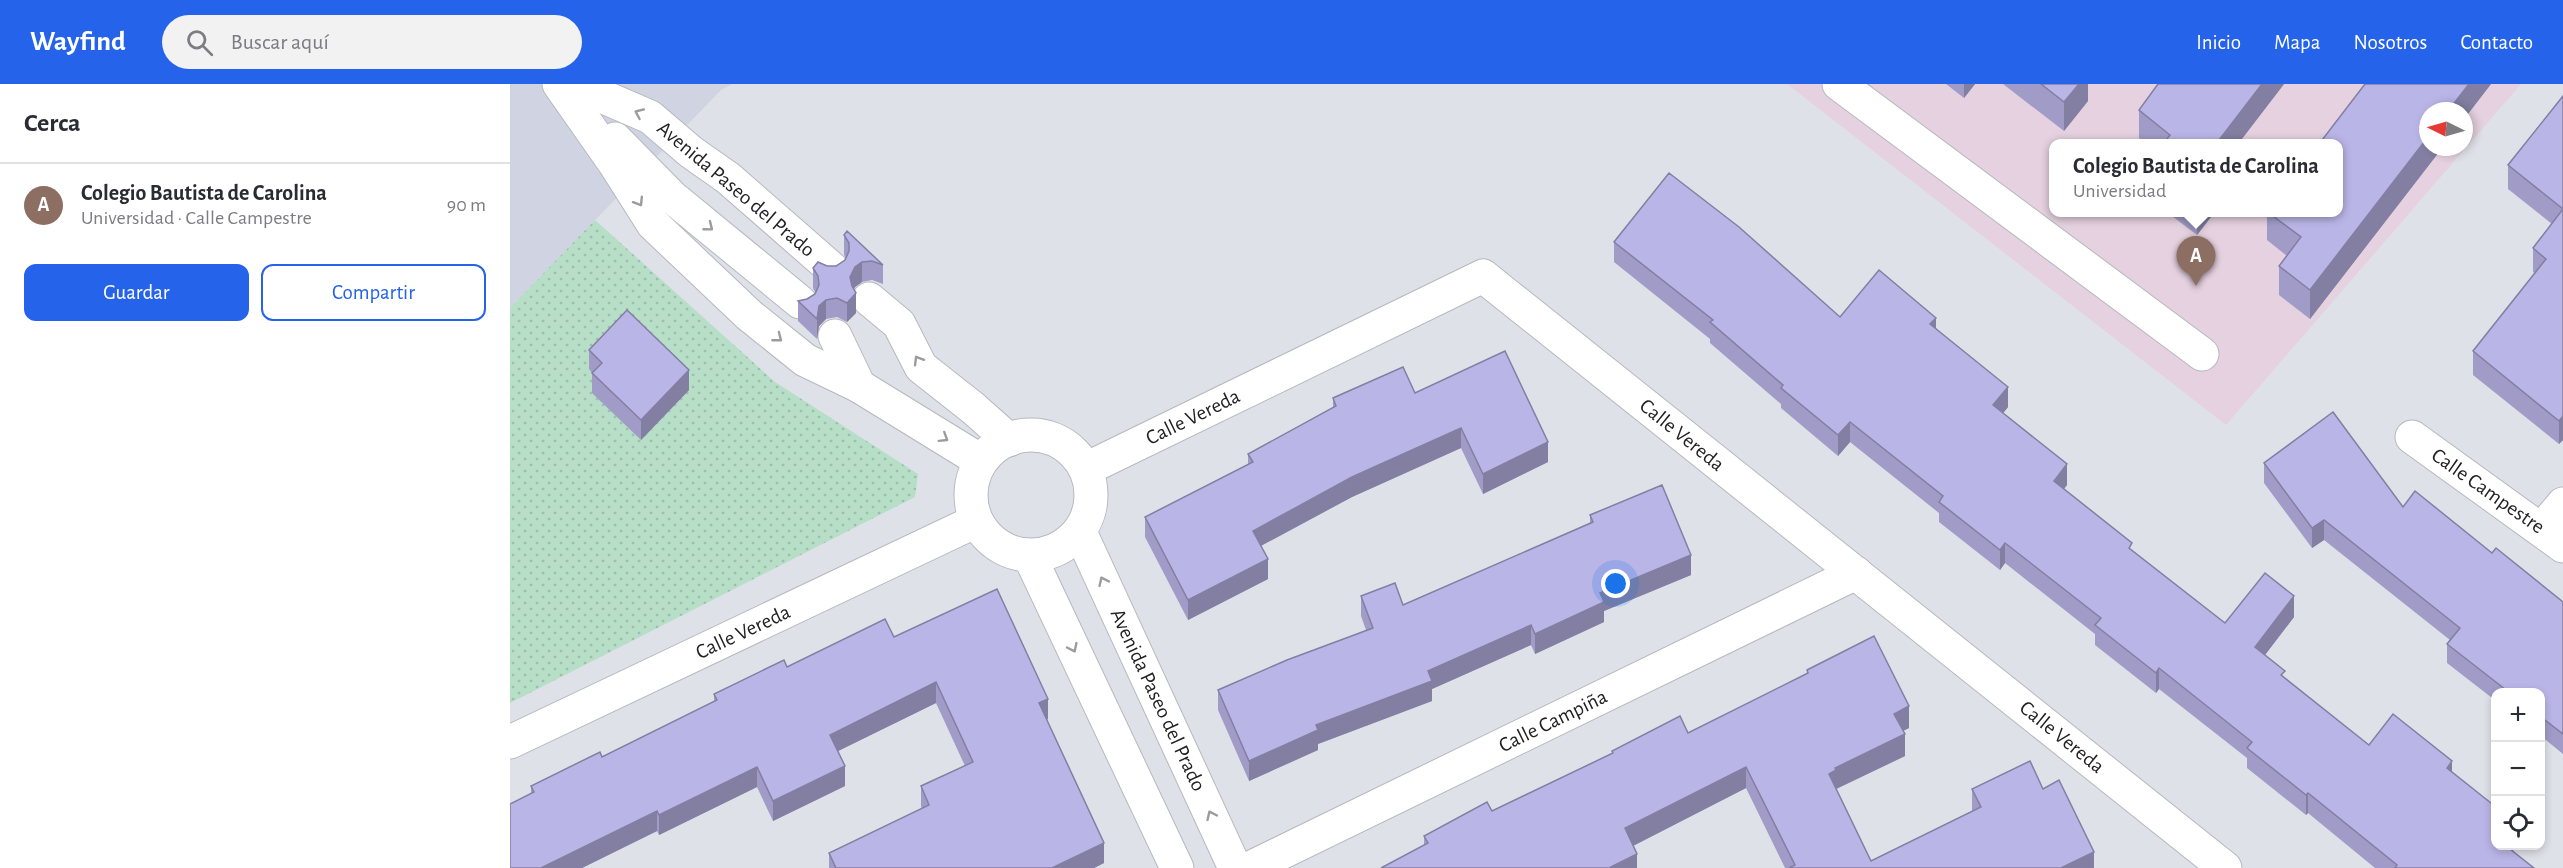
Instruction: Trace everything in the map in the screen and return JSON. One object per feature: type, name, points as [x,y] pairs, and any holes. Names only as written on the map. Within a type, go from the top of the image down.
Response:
[{"type":"street","name":"Avenida Paseo del Prado","points":[[560,84],[672,197],[800,302]]},
{"type":"street","name":"Avenida Paseo del Prado","points":[[560,84],[615,164],[652,224],[749,315],[805,360],[859,386],[981,461]]},
{"type":"street","name":"Avenida Paseo del Prado","points":[[574,84],[650,117],[690,152],[728,178],[831,268]]},
{"type":"street","points":[[1839,84],[2202,354]]},
{"type":"street","name":"Calle Vereda","points":[[1086,469],[1483,276],[2225,868]]},
{"type":"street","points":[[869,299],[899,324],[921,367],[974,408],[1009,440]]},
{"type":"street","points":[[835,336],[859,386]]},
{"type":"street","points":[[1020,435],[1046,436],[1070,448],[1086,469],[1092,501],[1080,532],[1058,551],[1030,557],[998,547],[976,521],[970,501],[972,480],[981,461],[996,446],[1009,440],[1020,435]]},
{"type":"street","name":"Calle Campestre","points":[[2412,437],[2552,538]]},
{"type":"street","points":[[2552,538],[2563,504]]},
{"type":"street","name":"Calle Vereda","points":[[510,742],[976,521]]},
{"type":"street","name":"Avenida Paseo del Prado","points":[[1080,532],[1235,868]]},
{"type":"street","points":[[1030,557],[1177,868]]},
{"type":"street","name":"Calle Campiña","points":[[1250,868],[1856,573]]},
{"type":"shaded area","points":[[510,84],[732,84],[721,90],[510,308]]},
{"type":"shaded area","points":[[1787,84],[2521,84],[2473,139],[2473,102],[2419,102],[2419,156],[2459,156],[2226,425]]},
{"type":"green space","points":[[595,220],[775,382],[918,474],[915,497],[510,703],[510,308]]},
{"type":"building","points":[[2041,84],[2079,84],[2064,102]]},
{"type":"building","points":[[2158,84],[2262,84],[2220,139],[2167,139],[2170,135],[2139,110]]},
{"type":"building","points":[[2365,84],[2469,84],[2455,102],[2419,102],[2419,149],[2310,290],[2279,266],[2301,237],[2274,217],[2343,217],[2343,139],[2323,139]]},
{"type":"building","points":[[2563,96],[2563,209],[2508,165]]},
{"type":"building","points":[[1669,173],[1739,227],[1840,317],[1879,270],[1936,318],[1930,324],[2008,387],[1993,405],[2067,464],[2054,481],[2132,543],[2129,548],[2225,623],[2265,573],[2294,596],[2255,647],[2285,671],[2281,675],[2369,745],[2393,714],[2452,761],[2447,768],[2491,803],[2491,850],[2511,850],[2534,868],[2395,868],[2397,865],[2308,793],[2306,795],[2247,748],[2252,742],[2159,668],[2156,673],[2095,625],[2101,618],[2005,543],[2000,550],[1939,502],[1943,496],[1850,422],[1838,435],[1781,388],[1783,385],[1710,322],[1713,320],[1614,242]]},
{"type":"building","points":[[2563,209],[2563,416],[2559,421],[2473,351],[2546,259],[2533,248]]},
{"type":"building","points":[[847,231],[883,265],[872,261],[862,262],[855,267],[850,277],[856,293],[847,303],[837,298],[826,300],[819,306],[817,319],[798,301],[815,294],[819,285],[818,276],[813,268],[818,262],[827,266],[836,266],[845,260],[849,251],[849,243],[844,235]]},
{"type":"building","points":[[627,310],[689,370],[641,420],[592,373],[602,363],[589,350]]},
{"type":"building","points":[[1505,351],[1548,442],[1483,474],[1461,428],[1352,477],[1253,531],[1268,559],[1188,600],[1145,517],[1253,462],[1248,454],[1336,406],[1333,398],[1403,367],[1415,393]]},
{"type":"building","points":[[2333,412],[2403,507],[2415,491],[2492,553],[2496,548],[2563,602],[2563,734],[2545,720],[2545,688],[2504,688],[2447,644],[2460,628],[2324,520],[2312,528],[2264,463]]},
{"type":"building","points":[[1662,485],[1691,555],[1600,593],[1604,602],[1535,634],[1531,625],[1428,671],[1432,681],[1316,725],[1318,730],[1249,761],[1218,690],[1287,660],[1373,628],[1361,596],[1395,583],[1403,605],[1593,522],[1590,515]]},
{"type":"building","points":[[997,589],[1048,699],[1039,703],[1104,843],[1052,868],[836,868],[829,853],[929,805],[921,786],[973,762],[936,682],[830,735],[845,766],[773,801],[757,767],[659,815],[657,811],[541,868],[510,868],[510,804],[534,792],[531,786],[600,752],[602,757],[717,700],[714,694],[784,660],[787,667],[885,619],[894,637]]},
{"type":"building","points":[[1874,636],[1909,706],[1894,714],[1905,734],[1835,768],[1836,770],[1829,774],[1871,861],[1981,807],[1972,789],[2030,761],[2043,789],[2059,780],[2094,852],[2061,868],[1789,868],[1795,865],[1746,767],[1625,828],[1637,854],[1609,868],[1381,868],[1428,843],[1424,836],[1487,802],[1492,811],[1613,753],[1612,751],[1680,716],[1688,733],[1808,673],[1807,670]]},
{"type":"place","name":"Colegio Bautista de Carolina","points":[[2196,286]]}]
